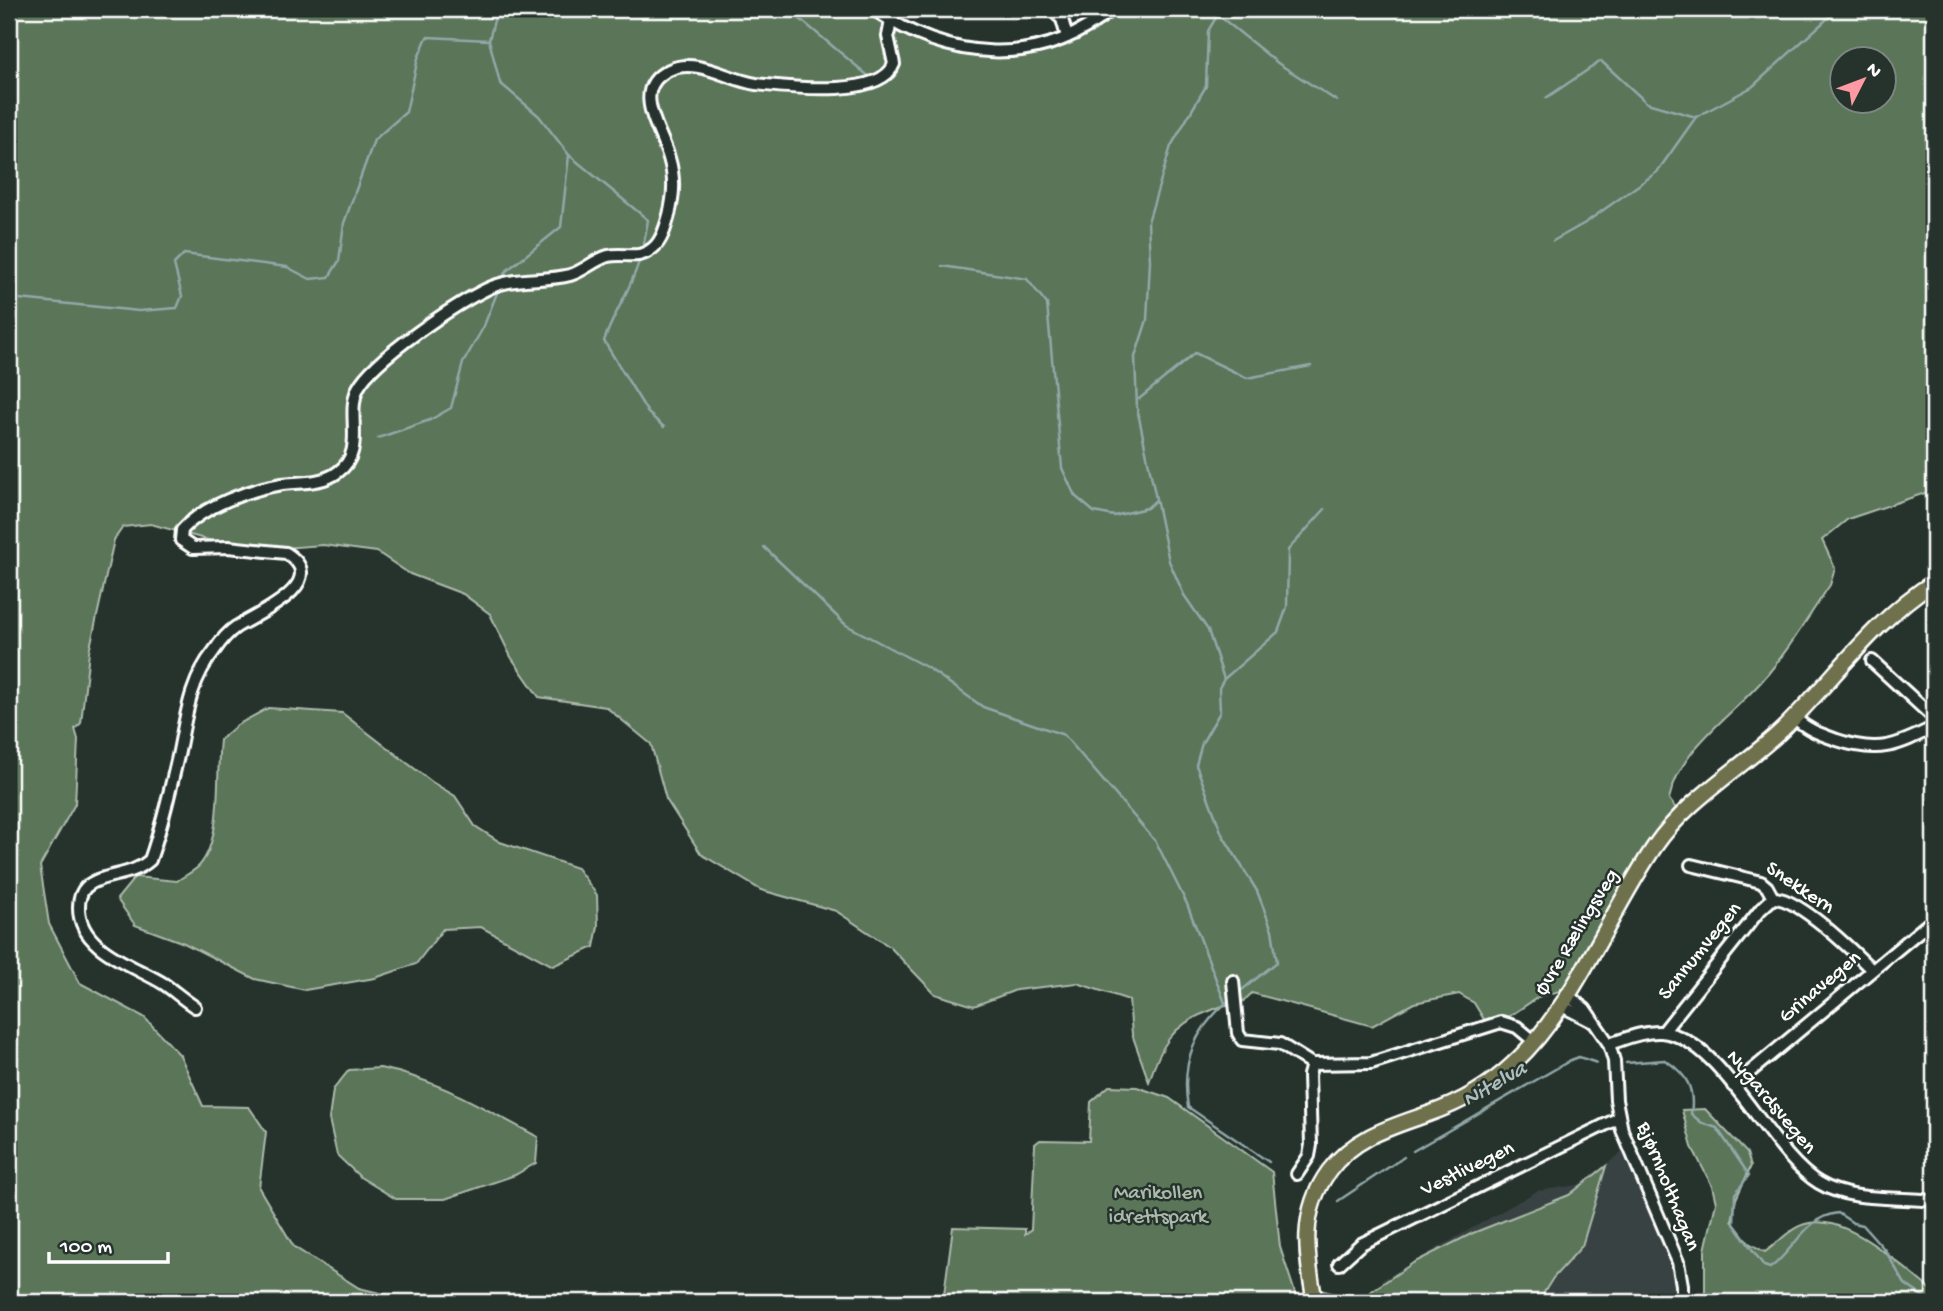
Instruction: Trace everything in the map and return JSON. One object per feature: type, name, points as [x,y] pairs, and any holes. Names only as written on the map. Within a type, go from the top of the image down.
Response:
[{"type":"main road","name":"Øvre Rælingsveg","points":[[1315,1302],[1307,1256],[1307,1223],[1315,1196],[1334,1164],[1369,1136],[1446,1107],[1478,1091],[1504,1072],[1535,1042],[1664,834],[1794,717],[1895,611],[1934,582]]},
{"type":"street","points":[[873,9],[891,22],[958,50],[1014,51],[1067,37],[1090,26],[1112,9]]},
{"type":"street","points":[[1051,9],[1062,19],[1067,37]]},
{"type":"street","points":[[195,1007],[163,984],[107,953],[83,926],[79,911],[80,898],[83,890],[91,883],[128,874],[150,860],[170,792],[183,720],[204,663],[236,627],[261,616],[282,601],[296,584],[299,573],[294,558],[286,553],[228,547],[192,548],[181,540],[182,530],[216,508],[265,488],[323,479],[342,469],[351,457],[355,443],[353,403],[363,380],[415,337],[475,296],[500,283],[575,273],[608,256],[640,256],[657,245],[667,223],[674,183],[669,157],[648,102],[649,90],[658,77],[672,68],[688,67],[755,83],[832,87],[872,84],[888,75],[894,64],[888,36],[891,22]]},
{"type":"street","points":[[1872,661],[1934,718]]},
{"type":"street","points":[[1794,717],[1815,733],[1872,749],[1898,744],[1934,727]]},
{"type":"street","name":"Snekkern","points":[[1691,866],[1761,882],[1773,898],[1785,900],[1801,910],[1872,970]]},
{"type":"street","name":"Sannumvegen","points":[[1663,1032],[1760,910],[1773,898]]},
{"type":"street","name":"Grinavegen","points":[[1733,1086],[1934,919]]},
{"type":"street","points":[[1233,981],[1238,1033],[1242,1040],[1280,1044],[1312,1064],[1371,1063],[1501,1022],[1517,1027],[1535,1042]]},
{"type":"street","points":[[1563,999],[1580,1003],[1609,1044],[1646,1033],[1663,1032]]},
{"type":"street","name":"Nygardsvegen","points":[[1663,1032],[1682,1038],[1696,1047],[1733,1086],[1800,1169],[1828,1188],[1852,1195],[1934,1201]]},
{"type":"street","name":"Bjørnholthagan","points":[[1609,1044],[1616,1070],[1619,1118],[1678,1262],[1682,1302]]},
{"type":"street","points":[[1297,1174],[1309,1156],[1311,1145],[1309,1075],[1312,1064]]},
{"type":"street","name":"Vestlivegen","points":[[1339,1264],[1361,1244],[1619,1118]]},
{"type":"shaded area","points":[[1624,1151],[1672,1269],[1676,1289],[1673,1302],[1391,1302],[1382,1280],[1537,1191],[1578,1185]]},
{"type":"green space","points":[[9,9],[879,9],[919,33],[950,44],[1031,48],[1077,26],[1103,9],[1934,9],[1934,490],[1848,519],[1822,540],[1835,568],[1830,585],[1771,671],[1707,736],[1683,765],[1669,799],[1683,818],[1665,836],[1580,986],[1540,996],[1496,1025],[1488,1026],[1474,1003],[1459,994],[1414,1003],[1372,1026],[1252,993],[1239,1005],[1227,1005],[1207,1012],[1176,1031],[1163,1048],[1149,1082],[1132,1034],[1129,1000],[1077,983],[1016,990],[974,1006],[935,994],[890,947],[836,911],[761,890],[701,854],[666,799],[651,744],[606,707],[539,697],[511,657],[490,614],[463,594],[410,574],[377,552],[323,545],[269,549],[212,541],[151,524],[123,527],[114,540],[89,652],[81,723],[75,729],[78,739],[75,804],[40,866],[49,924],[80,983],[144,1017],[180,1055],[203,1106],[249,1107],[266,1132],[259,1188],[294,1247],[359,1288],[417,1302],[9,1302]]},
{"type":"green space","points":[[268,708],[342,713],[432,782],[455,796],[475,826],[500,842],[577,868],[597,895],[598,926],[594,947],[553,966],[481,927],[443,929],[416,964],[375,978],[305,990],[255,979],[184,943],[135,925],[117,899],[135,877],[177,881],[199,866],[207,855],[215,824],[220,740],[237,725]]},
{"type":"green space","points":[[380,1068],[442,1088],[538,1137],[536,1163],[515,1175],[445,1199],[396,1199],[360,1177],[337,1155],[329,1119],[333,1090],[349,1070]]},
{"type":"green space","name":"Marikollen idrettspark","points":[[1109,1086],[1137,1087],[1169,1098],[1272,1172],[1280,1247],[1298,1302],[943,1302],[953,1227],[1025,1229],[1025,1234],[1031,1230],[1035,1144],[1040,1140],[1089,1141],[1091,1102]]},
{"type":"green space","points":[[1705,1109],[1747,1153],[1751,1166],[1736,1199],[1732,1221],[1749,1243],[1765,1252],[1799,1226],[1821,1222],[1839,1226],[1891,1257],[1934,1292],[1934,1302],[1705,1302],[1705,1250],[1716,1203],[1712,1186],[1692,1147],[1682,1110]]},
{"type":"green space","points":[[1606,1166],[1582,1246],[1553,1278],[1538,1302],[1319,1302],[1316,1289],[1347,1297],[1367,1294],[1413,1263],[1473,1233],[1569,1195]]},
{"type":"waterway","points":[[497,9],[489,40],[500,83],[539,116],[569,155],[648,220],[643,249]]},
{"type":"waterway","points":[[788,9],[872,79]]},
{"type":"waterway","points":[[1221,9],[1208,31],[1206,86],[1171,146],[1148,222],[1150,261],[1147,320],[1135,357],[1137,408],[1169,561],[1184,595],[1208,630],[1224,679],[1219,688],[1220,712],[1202,743],[1196,765],[1222,834],[1257,891],[1272,930],[1277,962],[1237,994]]},
{"type":"waterway","points":[[1553,241],[1585,223],[1657,172],[1696,117],[1752,87],[1838,9]]},
{"type":"waterway","points":[[1218,15],[1279,64],[1337,101]]},
{"type":"waterway","points":[[9,298],[139,311],[177,308],[182,296],[174,264],[184,254],[287,267],[310,279],[329,277],[339,261],[344,223],[374,140],[406,112],[418,58],[427,37],[489,40]]},
{"type":"waterway","points":[[1546,98],[1601,61],[1647,103],[1696,117]]},
{"type":"waterway","points":[[503,279],[505,272],[561,227],[569,155]]},
{"type":"waterway","points":[[640,258],[604,341],[648,413],[664,427]]},
{"type":"waterway","points":[[942,266],[1027,279],[1047,304],[1062,468],[1075,496],[1094,512],[1114,516],[1147,508],[1156,500]]},
{"type":"waterway","points":[[378,438],[430,420],[451,408],[463,363],[483,328],[499,288]]},
{"type":"waterway","points":[[1139,399],[1195,353],[1247,378],[1311,366]]},
{"type":"waterway","points":[[1224,679],[1278,632],[1287,607],[1288,550],[1325,509]]},
{"type":"waterway","points":[[764,547],[846,625],[928,668],[983,707],[1064,735],[1156,842],[1187,904],[1225,1003]]},
{"type":"waterway","points":[[1232,998],[1209,1021],[1194,1046],[1186,1074],[1188,1107],[1269,1162]]},
{"type":"waterway","name":"Nitelva","points":[[1413,1151],[1571,1060],[1579,1057],[1597,1063]]},
{"type":"waterway","name":"Nitelva","points":[[1626,1063],[1665,1060],[1684,1077],[1692,1097],[1691,1114],[1702,1123],[1717,1128],[1749,1175],[1735,1194],[1734,1224],[1764,1266],[1770,1268],[1817,1220],[1838,1213],[1853,1223],[1863,1225],[1885,1250],[1905,1284],[1931,1302]]},
{"type":"waterway","name":"Nitelva","points":[[1338,1201],[1404,1157]]}]
